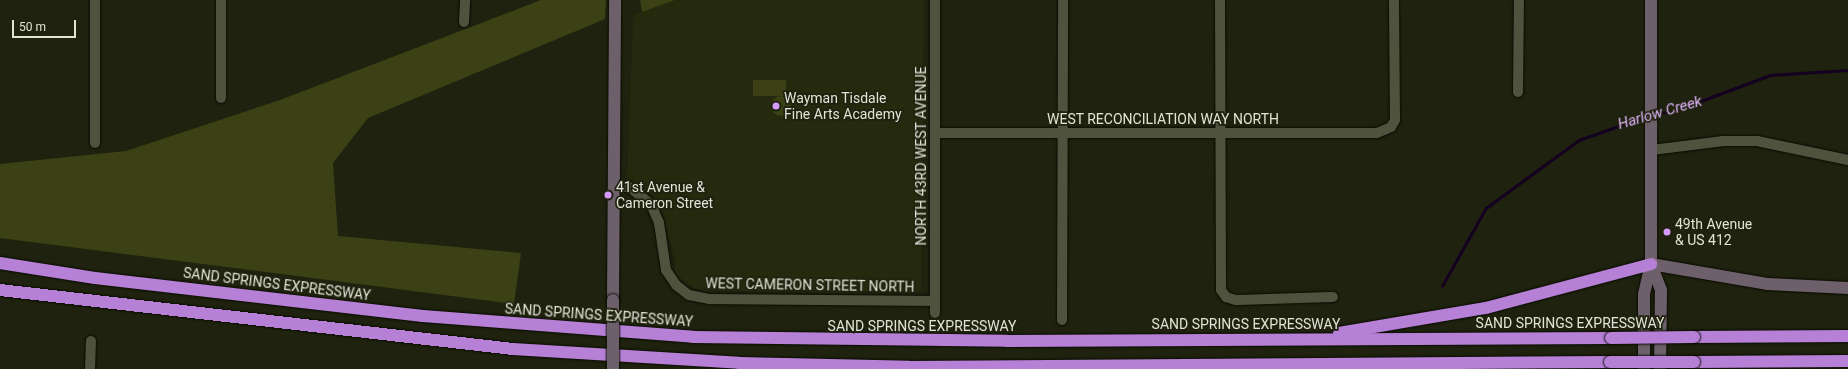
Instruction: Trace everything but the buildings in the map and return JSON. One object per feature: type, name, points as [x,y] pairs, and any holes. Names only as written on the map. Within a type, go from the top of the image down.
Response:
[{"type":"highway","name":"SAND SPRINGS EXPRESSWAY","points":[[0,263],[158,286],[443,318],[686,337],[960,341],[1848,336]]},
{"type":"highway","points":[[1313,339],[1486,308],[1651,264]]},
{"type":"highway","points":[[0,290],[455,343],[636,358],[842,366],[1848,360]]},
{"type":"highway","points":[[1314,363],[1338,369]]},
{"type":"street","points":[[95,0],[95,143]]},
{"type":"street","points":[[221,98],[222,0]]},
{"type":"street","points":[[464,22],[465,0]]},
{"type":"street","points":[[613,369],[615,0]]},
{"type":"street","name":"NORTH 43RD WEST AVENUE","points":[[934,313],[935,0]]},
{"type":"street","points":[[1062,0],[1062,320]]},
{"type":"street","points":[[1220,0],[1220,133],[1223,294],[1236,300],[1333,297]]},
{"type":"street","name":"WEST RECONCILIATION WAY NORTH","points":[[935,133],[1376,133],[1391,127],[1396,103],[1394,0]]},
{"type":"street","points":[[1518,92],[1519,0]]},
{"type":"street","points":[[1644,369],[1644,294],[1651,264],[1651,0]]},
{"type":"street","points":[[1652,145],[1723,141],[1757,141],[1848,160]]},
{"type":"street","name":"WEST CAMERON STREET NORTH","points":[[613,187],[629,187],[651,204],[659,222],[666,270],[676,285],[689,295],[709,299],[935,301]]},
{"type":"street","points":[[1651,264],[1768,284],[1848,288]]},
{"type":"street","points":[[1651,264],[1661,290],[1660,369]]},
{"type":"street","points":[[90,369],[91,341]]},
{"type":"shaded area","points":[[541,0],[606,0],[605,19],[368,118],[333,163],[338,236],[521,253],[514,304],[0,238],[0,164],[126,151],[280,100]]},
{"type":"shaded area","points":[[640,0],[675,0],[642,12]]},
{"type":"shaded area","name":"Wayman Tisdale Fine Arts Academy","points":[[675,0],[924,0],[921,292],[708,291],[694,288],[679,278],[674,270],[676,263],[660,203],[644,187],[627,179],[633,21],[635,14]]},
{"type":"shaded area","points":[[753,80],[786,80],[786,96],[753,96]]},
{"type":"shaded area","points":[[781,96],[788,99],[791,106],[788,113],[781,116],[774,113],[771,106],[774,99]]},
{"type":"waterway","name":"Harlow Creek","points":[[1654,114],[1677,110],[1770,75],[1848,70]]},
{"type":"waterway","name":"Harlow Creek","points":[[1442,286],[1486,208],[1579,140],[1647,116]]},
{"type":"place","name":"Wayman Tisdale Fine Arts Academy","points":[[776,106]]},
{"type":"place","name":"41st Avenue & Cameron Street","points":[[608,195]]},
{"type":"place","name":"49th Avenue & US 412","points":[[1667,232]]}]
